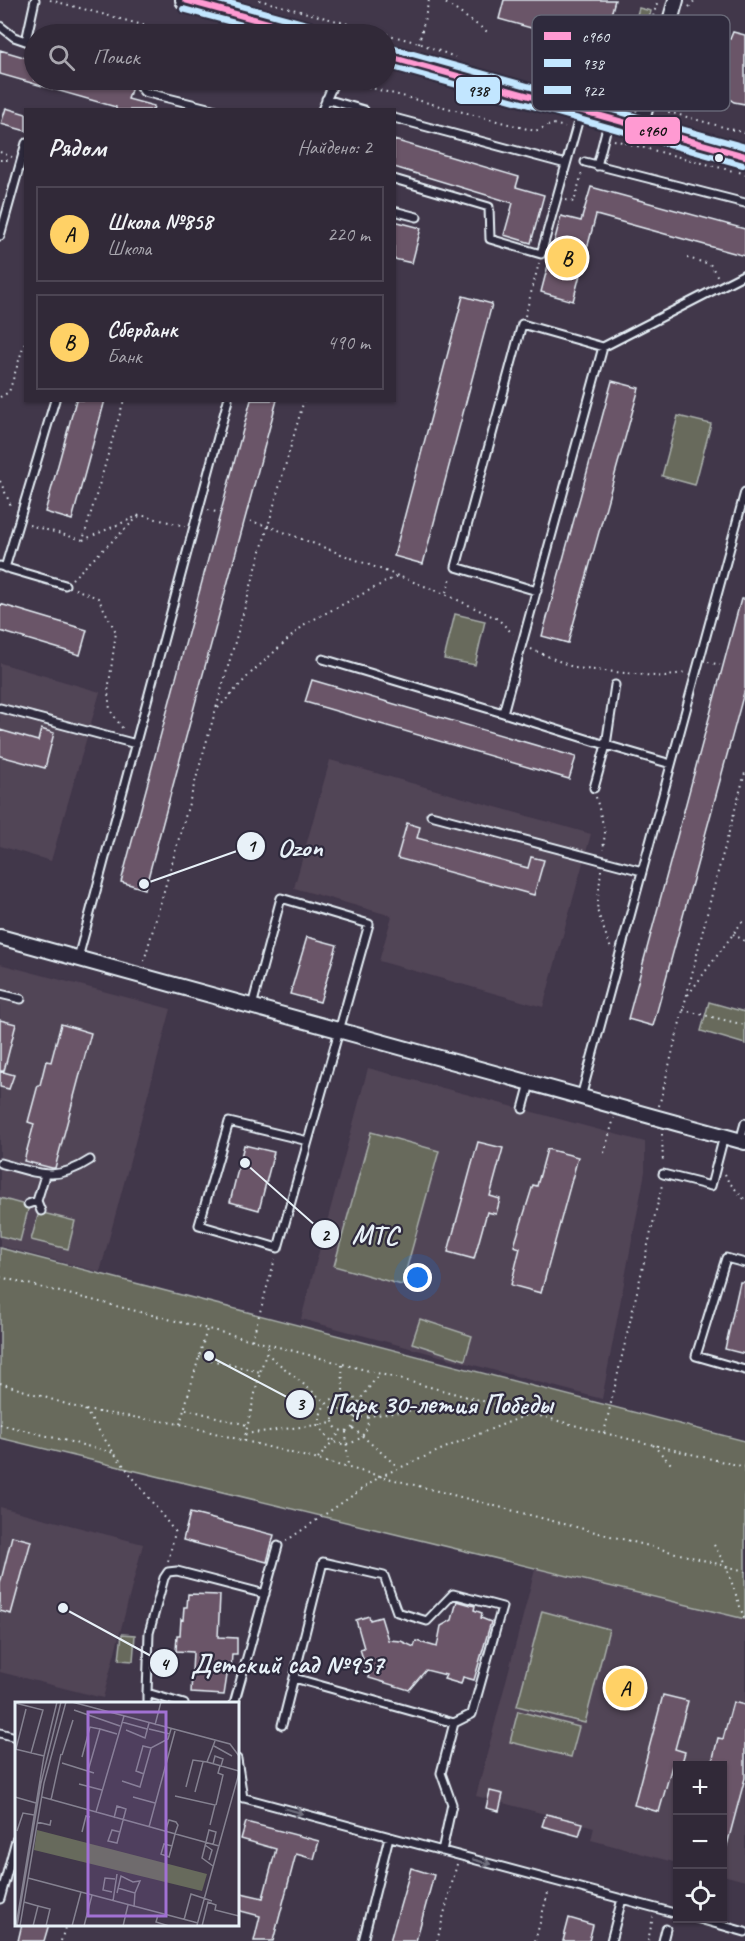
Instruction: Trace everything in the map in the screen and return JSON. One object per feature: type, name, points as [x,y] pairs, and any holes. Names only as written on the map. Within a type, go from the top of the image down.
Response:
[{"type":"street","points":[[185,0],[272,24]]},
{"type":"street","points":[[672,15],[676,0]]},
{"type":"street","points":[[396,59],[532,97]]},
{"type":"street","points":[[581,111],[612,112],[640,127],[745,156]]},
{"type":"street","points":[[640,127],[644,111]]},
{"type":"street","points":[[0,937],[742,1141]]},
{"type":"lane","points":[[30,24],[35,0]]},
{"type":"lane","points":[[0,26],[14,37],[24,40]]},
{"type":"lane","points":[[142,90],[208,108]]},
{"type":"lane","points":[[323,108],[331,90]]},
{"type":"lane","points":[[326,99],[357,108]]},
{"type":"lane","points":[[396,180],[489,207],[490,239],[541,254],[581,111]]},
{"type":"lane","points":[[597,166],[612,112]]},
{"type":"lane","points":[[396,119],[566,164]]},
{"type":"lane","points":[[0,236],[24,150]]},
{"type":"lane","points":[[585,162],[745,203]]},
{"type":"lane","points":[[396,212],[417,217]]},
{"type":"lane","points":[[537,591],[456,567],[522,324],[603,347],[745,274]]},
{"type":"lane","points":[[503,713],[603,347]]},
{"type":"lane","points":[[54,402],[20,523],[3,567],[65,585]]},
{"type":"lane","points":[[78,958],[227,402]]},
{"type":"lane","points":[[581,1097],[745,492]]},
{"type":"lane","points":[[323,659],[671,764]]},
{"type":"lane","points":[[594,789],[606,745],[615,685]]},
{"type":"lane","points":[[0,708],[136,744]]},
{"type":"lane","points":[[431,815],[642,871]]},
{"type":"lane","points":[[252,1006],[281,898],[369,924],[278,1248],[199,1226],[229,1122],[308,1141]]},
{"type":"lane","points":[[0,994],[21,999]]},
{"type":"lane","points":[[523,1109],[530,1083]]},
{"type":"lane","points":[[742,1141],[745,1124]]},
{"type":"lane","points":[[663,1174],[711,1186],[724,1136]]},
{"type":"lane","points":[[0,1163],[45,1175],[72,1170],[90,1161]]},
{"type":"lane","points":[[42,1210],[37,1201],[45,1175]]},
{"type":"lane","points":[[28,1204],[37,1201]]},
{"type":"lane","points":[[745,1263],[726,1258],[696,1356],[745,1371]]},
{"type":"lane","points":[[235,1702],[278,1546]]},
{"type":"lane","points":[[282,1725],[323,1562],[384,1576],[397,1612],[427,1621],[453,1594],[502,1607],[472,1714],[454,1723],[294,1678]]},
{"type":"lane","points":[[147,1702],[149,1633],[164,1578],[168,1572],[177,1571],[265,1594]]},
{"type":"lane","points":[[147,1693],[177,1702]]},
{"type":"lane","points":[[442,1851],[452,1804],[441,1773],[454,1723]]},
{"type":"lane","points":[[0,1733],[15,1737]]},
{"type":"lane","points":[[238,1772],[240,1797],[673,1913]]},
{"type":"lane","points":[[363,1941],[389,1837]]},
{"type":"lane","points":[[0,1899],[15,1844]]},
{"type":"lane","points":[[611,1941],[622,1899]]},
{"type":"lane","points":[[714,1923],[745,1932]]},
{"type":"lane","points":[[663,1941],[666,1929]]},
{"type":"path","points":[[50,0],[139,24]]},
{"type":"path","points":[[259,0],[348,24]]},
{"type":"path","points":[[419,43],[429,0]]},
{"type":"path","points":[[441,0],[489,33]]},
{"type":"path","points":[[654,15],[658,0]]},
{"type":"path","points":[[396,37],[419,43],[459,59]]},
{"type":"path","points":[[376,90],[535,131],[553,124],[576,130]]},
{"type":"path","points":[[665,111],[745,133]]},
{"type":"path","points":[[604,137],[745,174]]},
{"type":"path","points":[[574,202],[585,162]]},
{"type":"path","points":[[522,324],[541,254]]},
{"type":"path","points":[[687,258],[710,264],[723,286]]},
{"type":"path","points":[[0,397],[9,392],[24,344]]},
{"type":"path","points":[[83,540],[123,402]]},
{"type":"path","points":[[140,975],[303,402]]},
{"type":"path","points":[[0,481],[20,523],[83,540],[140,515],[194,528]]},
{"type":"path","points":[[136,744],[129,740],[110,710],[108,692],[116,632],[98,598],[65,585],[140,515]]},
{"type":"path","points":[[250,521],[445,594],[498,619],[522,644],[575,669],[665,677],[697,670]]},
{"type":"path","points":[[445,594],[456,567]]},
{"type":"path","points":[[216,710],[250,674],[305,624],[397,576]]},
{"type":"path","points":[[604,1433],[663,1174],[663,1138],[656,1118],[685,998],[744,784],[745,773]]},
{"type":"path","points":[[594,789],[605,832],[603,855]]},
{"type":"path","points":[[602,866],[597,910],[616,966]]},
{"type":"path","points":[[685,998],[745,918]]},
{"type":"path","points":[[733,934],[745,941]]},
{"type":"path","points":[[683,1010],[745,1025]]},
{"type":"path","points":[[604,1153],[615,1114]]},
{"type":"path","points":[[718,1158],[728,1180],[745,1200]]},
{"type":"path","points":[[252,1340],[278,1248]]},
{"type":"path","points":[[0,1277],[252,1340],[604,1433],[745,1467]]},
{"type":"path","points":[[180,1424],[207,1329]]},
{"type":"path","points":[[244,1441],[260,1372],[269,1345]]},
{"type":"path","points":[[266,1353],[337,1412]]},
{"type":"path","points":[[198,1357],[260,1372]]},
{"type":"path","points":[[342,1365],[344,1409]]},
{"type":"path","points":[[351,1412],[379,1374]]},
{"type":"path","points":[[0,1383],[86,1410],[180,1424],[745,1571]]},
{"type":"path","points":[[344,1396],[359,1402],[368,1416],[368,1423],[362,1436],[357,1441],[347,1444],[332,1442],[326,1437],[320,1424],[321,1411],[327,1403],[336,1397],[344,1396]]},
{"type":"path","points":[[355,1418],[483,1400]]},
{"type":"path","points":[[185,1408],[247,1425]]},
{"type":"path","points":[[344,1409],[351,1412],[355,1418],[352,1428],[346,1432],[337,1429],[333,1423],[334,1415],[344,1409]]},
{"type":"path","points":[[86,1410],[114,1453],[175,1532],[168,1559],[168,1572]]},
{"type":"path","points":[[278,1546],[381,1476],[533,1413]]},
{"type":"path","points":[[245,1434],[333,1423]]},
{"type":"path","points":[[0,1424],[114,1453]]},
{"type":"path","points":[[352,1428],[399,1468]]},
{"type":"path","points":[[318,1459],[341,1431]]},
{"type":"path","points":[[346,1432],[348,1467]]},
{"type":"path","points":[[653,1445],[671,1464]]},
{"type":"path","points":[[714,1545],[726,1566],[745,1621]]},
{"type":"path","points":[[437,1941],[459,1856]]},
{"type":"path","points":[[535,1941],[551,1880]]},
{"type":"path","points":[[648,1941],[655,1908]]},
{"type":"path","points":[[61,1941],[65,1926]]},
{"type":"shaded area","points":[[0,663],[100,692],[51,861],[0,846]]},
{"type":"shaded area","points":[[330,760],[591,834],[543,1007],[379,961],[392,916],[294,888]]},
{"type":"shaded area","points":[[0,964],[171,1009],[100,1272],[0,1246]]},
{"type":"shaded area","points":[[368,1068],[645,1142],[645,1172],[602,1399],[301,1319]]},
{"type":"shaded area","points":[[0,1507],[143,1544],[103,1698],[0,1672]]},
{"type":"shaded area","points":[[544,1535],[745,1610],[745,1881],[727,1876],[727,1761],[673,1761],[673,1862],[591,1840],[594,1827],[476,1796]]},
{"type":"green space","points":[[639,8],[651,11],[650,15],[637,15]]},
{"type":"green space","points":[[678,416],[711,424],[695,485],[662,476]]},
{"type":"green space","points":[[455,614],[485,621],[475,665],[444,659]]},
{"type":"green space","points":[[709,1002],[745,1012],[745,1044],[701,1031]]},
{"type":"green space","points":[[371,1132],[439,1151],[402,1285],[334,1266]]},
{"type":"green space","points":[[0,1198],[29,1206],[20,1241],[0,1236]]},
{"type":"green space","points":[[39,1212],[75,1221],[68,1249],[31,1240]]},
{"type":"green space","points":[[0,1248],[745,1441],[745,1619],[0,1438]]},
{"type":"green space","points":[[420,1319],[472,1336],[465,1360],[412,1343]]},
{"type":"green space","points":[[542,1611],[609,1629],[585,1723],[517,1706]]},
{"type":"green space","points":[[122,1634],[135,1635],[133,1661],[119,1660]]},
{"type":"green space","points":[[518,1711],[579,1727],[571,1757],[510,1742]]},
{"type":"building","points":[[504,0],[615,0],[611,15],[532,15],[532,28],[499,19]]},
{"type":"building","points":[[733,32],[745,35],[745,104],[730,99],[730,39]]},
{"type":"building","points":[[0,50],[24,57],[24,81],[0,74]]},
{"type":"building","points":[[56,90],[131,90],[128,99],[154,106],[154,108],[116,107]]},
{"type":"building","points":[[6,108],[24,113],[24,130],[1,124]]},
{"type":"building","points":[[396,141],[519,177],[516,187],[544,195],[531,243],[504,235],[513,203],[396,168]]},
{"type":"building","points":[[591,187],[745,229],[745,256],[596,215],[573,301],[541,292],[561,216],[581,221]]},
{"type":"building","points":[[396,222],[421,228],[412,263],[396,259]]},
{"type":"building","points":[[463,296],[492,304],[423,564],[394,556]]},
{"type":"building","points":[[612,381],[639,388],[568,643],[542,636]]},
{"type":"building","points":[[75,402],[104,402],[72,520],[45,512]]},
{"type":"building","points":[[250,402],[276,402],[145,889],[121,882]]},
{"type":"building","points":[[741,599],[745,599],[745,689],[653,1026],[628,1019]]},
{"type":"building","points":[[0,604],[87,630],[80,655],[0,631]]},
{"type":"building","points":[[312,680],[576,757],[569,779],[305,702]]},
{"type":"building","points":[[41,729],[54,733],[45,768],[0,756],[0,730],[38,741]]},
{"type":"building","points":[[407,823],[420,827],[417,838],[528,868],[531,857],[544,860],[534,895],[397,858]]},
{"type":"building","points":[[307,937],[337,945],[320,1002],[290,994]]},
{"type":"building","points":[[0,1020],[16,1024],[4,1071],[0,1071]]},
{"type":"building","points":[[61,1024],[91,1033],[55,1168],[52,1168],[24,1161],[34,1124],[28,1122],[46,1061],[51,1062]]},
{"type":"building","points":[[0,1071],[14,1075],[9,1089],[0,1087]]},
{"type":"building","points":[[478,1142],[503,1148],[490,1196],[500,1199],[496,1214],[487,1212],[474,1259],[448,1252]]},
{"type":"building","points":[[244,1145],[274,1152],[259,1210],[230,1202]]},
{"type":"building","points":[[547,1149],[578,1157],[541,1293],[511,1285],[520,1248],[514,1246],[533,1185],[537,1186]]},
{"type":"building","points":[[740,1282],[745,1282],[745,1354],[725,1349]]},
{"type":"building","points":[[190,1513],[274,1535],[267,1562],[183,1540]]},
{"type":"building","points":[[12,1536],[31,1541],[11,1614],[0,1611],[0,1584]]},
{"type":"building","points":[[188,1594],[220,1595],[218,1637],[237,1638],[237,1654],[232,1654],[231,1669],[228,1669],[224,1695],[191,1693],[193,1652],[176,1651],[177,1635],[180,1635],[181,1619],[183,1620],[184,1607],[187,1607]]},
{"type":"building","points":[[457,1601],[475,1606],[474,1610],[482,1613],[481,1618],[491,1622],[474,1680],[463,1677],[461,1684],[444,1679],[446,1675],[426,1670],[409,1690],[369,1678],[360,1649],[364,1648],[356,1620],[369,1616],[370,1620],[381,1617],[388,1640],[401,1641],[414,1647],[416,1641],[437,1647],[441,1626],[452,1620]]},
{"type":"building","points":[[663,1695],[688,1701],[675,1749],[685,1752],[682,1761],[673,1761],[659,1812],[634,1805]]},
{"type":"building","points":[[733,1702],[745,1705],[745,1778],[727,1845],[727,1761],[712,1761],[718,1738],[723,1739]]},
{"type":"building","points":[[490,1791],[503,1794],[499,1811],[486,1808]]},
{"type":"building","points":[[546,1814],[583,1823],[579,1836],[542,1826]]},
{"type":"building","points":[[246,1822],[319,1841],[314,1859],[296,1854],[273,1941],[254,1941],[260,1916],[238,1910],[238,1892],[263,1898],[276,1849],[241,1839]]},
{"type":"building","points":[[411,1868],[434,1875],[416,1941],[390,1941]]},
{"type":"building","points":[[569,1918],[593,1925],[589,1941],[563,1941]]},
{"type":"building","points":[[22,1926],[48,1926],[44,1941],[18,1941]]},
{"type":"transit line","name":"с960","points":[[185,0],[272,24]]},
{"type":"transit line","name":"922","points":[[219,0],[306,24]]},
{"type":"transit line","name":"938","points":[[183,9],[239,24]]},
{"type":"transit line","name":"922","points":[[396,49],[532,87]]},
{"type":"transit line","name":"с960","points":[[396,59],[532,97]]},
{"type":"transit line","name":"938","points":[[396,68],[532,106]]},
{"type":"transit line","name":"938","points":[[550,111],[743,165]]},
{"type":"transit line","name":"с960","points":[[583,111],[745,156]]},
{"type":"transit line","name":"922","points":[[616,111],[745,147]]},
{"type":"place","name":"Сбербанк","points":[[567,258]]},
{"type":"place","name":"Ozon","points":[[144,884]]},
{"type":"place","name":"МТС","points":[[245,1163]]},
{"type":"place","name":"Парк 30-летия Победы","points":[[209,1356]]},
{"type":"place","name":"Детский сад №957","points":[[63,1608]]},
{"type":"place","name":"Школа №858","points":[[625,1688]]}]
